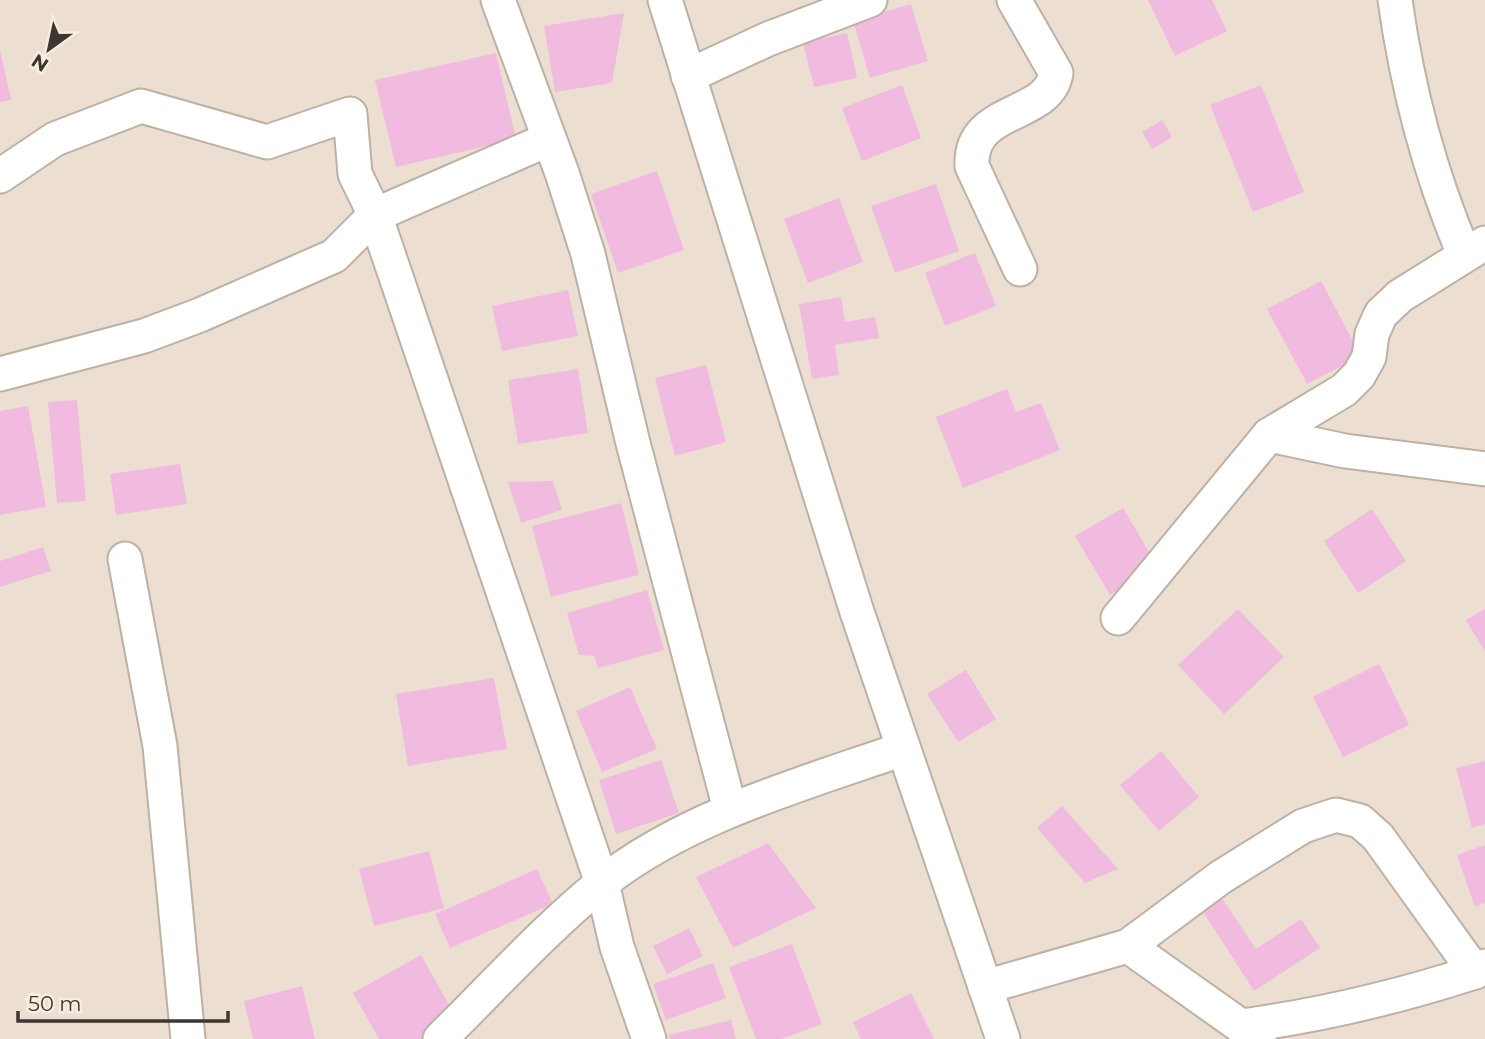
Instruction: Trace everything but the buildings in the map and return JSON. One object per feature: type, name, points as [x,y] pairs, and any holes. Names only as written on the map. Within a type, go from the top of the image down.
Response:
[{"type":"street","points":[[498,0],[547,140],[562,173],[588,254],[630,430],[730,809]]},
{"type":"street","points":[[665,0],[903,749],[1003,1039]]},
{"type":"street","points":[[688,76],[768,40],[870,0]]},
{"type":"street","points":[[1014,0],[1056,73],[1054,82],[1037,99],[981,132],[971,149],[972,166],[1020,269]]},
{"type":"street","points":[[1118,618],[1269,435],[1344,390],[1359,375],[1370,357],[1372,334],[1381,314],[1400,296],[1435,276],[1474,248],[1445,209],[1427,145],[1395,0]]},
{"type":"street","points":[[0,176],[55,139],[141,106],[267,142],[350,114],[355,174],[375,215],[603,883],[617,947],[649,1039]]},
{"type":"street","points":[[0,374],[155,332],[200,315],[334,256],[375,215],[547,140]]},
{"type":"street","points":[[1269,435],[1345,452],[1485,469]]},
{"type":"street","points":[[125,558],[160,746],[188,1039]]},
{"type":"street","points":[[440,1039],[603,883],[675,837],[730,809],[903,749]]},
{"type":"street","points":[[985,987],[1128,946],[1221,877],[1291,834],[1336,815],[1360,821],[1378,837],[1480,969],[1402,996],[1250,1032],[1128,946]]}]
